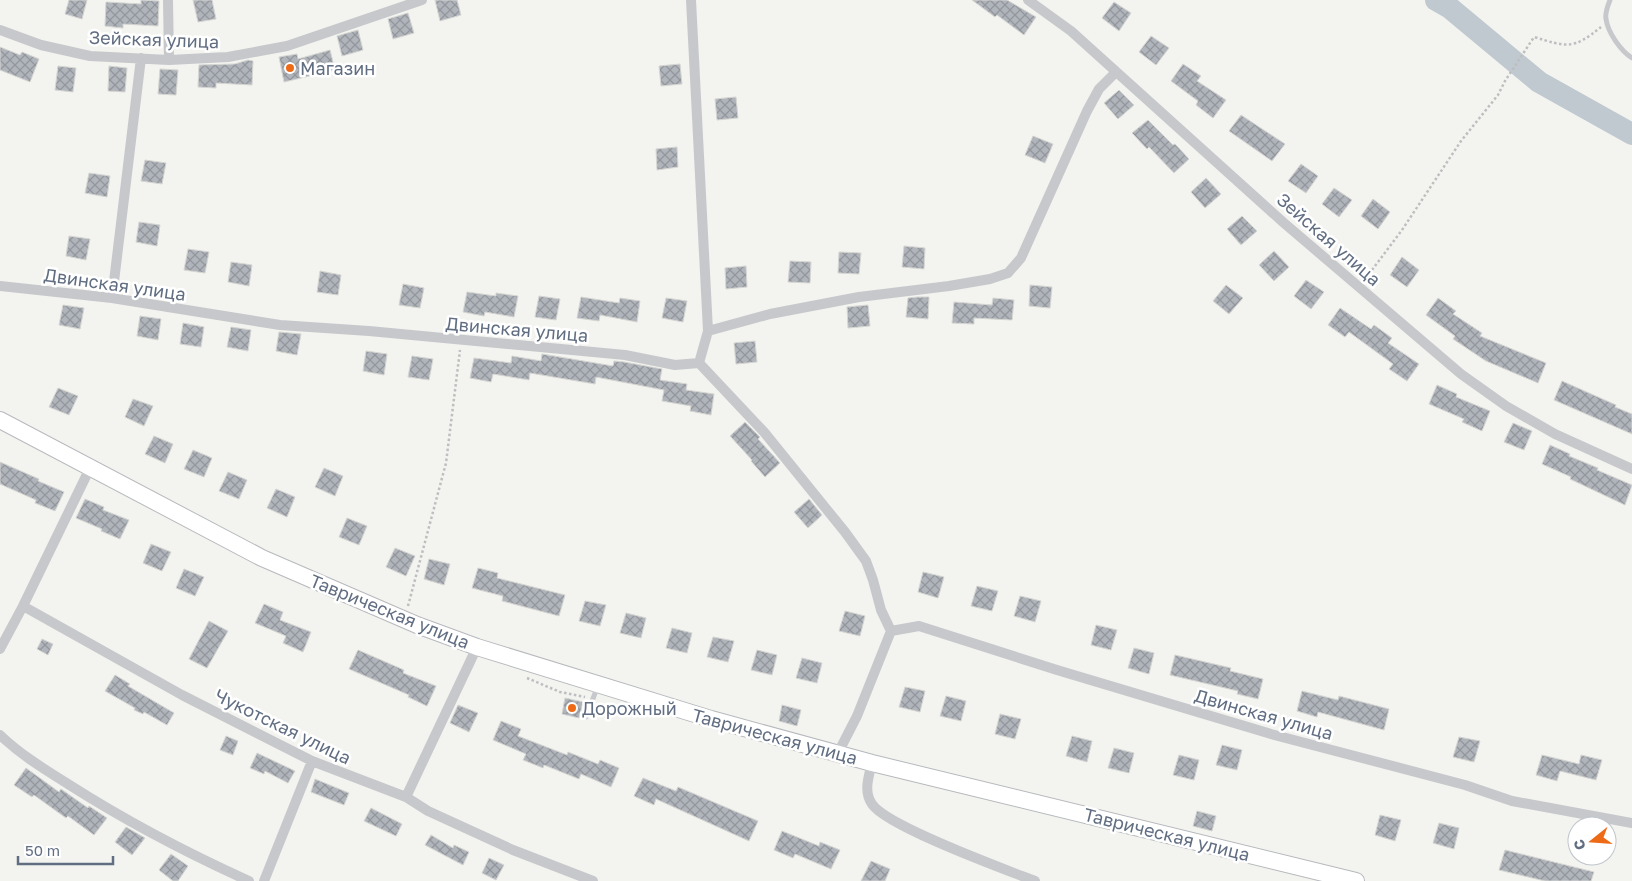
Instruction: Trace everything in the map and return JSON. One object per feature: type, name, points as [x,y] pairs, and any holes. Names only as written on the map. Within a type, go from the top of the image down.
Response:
[{"type":"main road","name":"Таврическая улица","points":[[0,420],[262,558],[417,625],[477,647],[711,719],[872,763],[1356,881]]},
{"type":"street","points":[[168,0],[169,60]]},
{"type":"street","name":"Зейская улица","points":[[0,30],[41,45],[90,56],[169,60],[228,57],[287,46],[422,0]]},
{"type":"street","points":[[692,0],[708,331],[699,363],[764,432],[866,561],[881,610],[891,631],[857,716],[838,753]]},
{"type":"street","name":"Зейская улица","points":[[1028,0],[1071,31],[1284,223],[1460,374],[1506,406],[1555,434],[1632,469]]},
{"type":"street","points":[[112,298],[141,58]]},
{"type":"street","points":[[708,331],[779,313],[859,297],[982,281],[1008,273],[1021,258],[1087,111],[1099,89],[1116,72]]},
{"type":"street","name":"Двинская улица","points":[[0,286],[112,298],[280,325],[368,331],[625,355],[675,365],[699,363]]},
{"type":"street","points":[[0,649],[90,468]]},
{"type":"street","name":"Чукотская улица","points":[[23,606],[182,695],[312,762],[406,798],[428,811],[513,850],[593,881]]},
{"type":"street","name":"Двинская улица","points":[[891,631],[918,626],[1271,734],[1466,785],[1512,801],[1632,823]]},
{"type":"street","points":[[406,798],[477,647]]},
{"type":"street","points":[[0,735],[16,751],[101,805],[211,864],[249,881]]},
{"type":"street","points":[[264,881],[312,762]]},
{"type":"street","points":[[872,763],[866,790],[877,810],[902,825],[973,857],[1035,881]]},
{"type":"lane","points":[[1610,0],[1605,18],[1612,34],[1626,54],[1632,58]]},
{"type":"lane","points":[[586,717],[598,685]]},
{"type":"path","points":[[1360,287],[1402,230],[1461,141],[1498,95],[1534,37],[1562,45],[1574,44],[1584,41],[1607,22]]},
{"type":"path","points":[[408,608],[446,463],[461,341]]},
{"type":"building","points":[[69,0],[87,0],[82,19],[65,14]]},
{"type":"building","points":[[141,0],[159,1],[158,26],[123,24],[123,28],[105,26],[106,2],[141,4]]},
{"type":"building","points":[[193,0],[212,0],[216,19],[198,22]]},
{"type":"building","points":[[435,0],[457,0],[461,15],[440,21]]},
{"type":"building","points":[[972,0],[1007,0],[1036,17],[1024,35],[997,15],[995,17]]},
{"type":"building","points":[[1114,2],[1131,13],[1119,31],[1102,18]]},
{"type":"building","points":[[408,13],[414,33],[393,39],[388,19]]},
{"type":"building","points":[[358,30],[363,50],[342,56],[337,36]]},
{"type":"building","points":[[1151,36],[1169,48],[1156,65],[1139,52]]},
{"type":"building","points":[[0,47],[20,55],[22,52],[39,59],[30,82],[0,70]]},
{"type":"building","points":[[330,50],[335,70],[284,82],[279,57],[297,54],[298,59]]},
{"type":"building","points":[[248,60],[253,61],[252,85],[216,83],[216,88],[198,87],[199,65],[235,64]]},
{"type":"building","points":[[680,64],[682,84],[661,86],[659,66]]},
{"type":"building","points":[[1183,64],[1201,76],[1197,81],[1226,100],[1213,118],[1196,105],[1198,101],[1171,81]]},
{"type":"building","points":[[58,66],[76,68],[73,92],[55,90]]},
{"type":"building","points":[[109,66],[127,68],[125,92],[108,91]]},
{"type":"building","points":[[160,69],[178,70],[176,95],[158,94]]},
{"type":"building","points":[[1119,90],[1134,105],[1118,119],[1104,103]]},
{"type":"building","points":[[736,97],[738,118],[717,120],[715,99]]},
{"type":"building","points":[[1241,115],[1285,144],[1272,161],[1229,131]]},
{"type":"building","points":[[1148,120],[1189,159],[1174,173],[1149,147],[1147,149],[1132,133]]},
{"type":"building","points":[[1033,136],[1053,144],[1045,163],[1025,155]]},
{"type":"building","points":[[677,147],[678,167],[657,170],[656,149]]},
{"type":"building","points":[[145,160],[166,163],[162,184],[141,181]]},
{"type":"building","points":[[1301,164],[1318,176],[1306,193],[1288,181]]},
{"type":"building","points":[[89,173],[110,176],[107,197],[85,193]]},
{"type":"building","points":[[1206,178],[1221,194],[1205,208],[1191,192]]},
{"type":"building","points":[[1334,188],[1352,200],[1339,217],[1322,204]]},
{"type":"building","points":[[1373,199],[1390,212],[1378,229],[1361,216]]},
{"type":"building","points":[[1242,216],[1257,231],[1241,245],[1227,229]]},
{"type":"building","points":[[139,222],[160,225],[157,246],[136,242]]},
{"type":"building","points":[[69,236],[90,239],[86,260],[66,256]]},
{"type":"building","points":[[904,246],[925,248],[924,269],[902,267]]},
{"type":"building","points":[[188,249],[209,252],[205,273],[184,270]]},
{"type":"building","points":[[1274,251],[1289,267],[1274,281],[1259,265]]},
{"type":"building","points":[[839,252],[861,253],[859,274],[838,273]]},
{"type":"building","points":[[1402,257],[1419,270],[1407,287],[1390,275]]},
{"type":"building","points":[[790,261],[811,262],[810,283],[788,282]]},
{"type":"building","points":[[231,262],[252,265],[249,286],[228,282]]},
{"type":"building","points":[[746,266],[747,287],[726,289],[725,268]]},
{"type":"building","points":[[320,271],[341,275],[338,295],[317,292]]},
{"type":"building","points":[[1306,280],[1324,292],[1311,309],[1294,296]]},
{"type":"building","points":[[403,284],[424,288],[420,308],[399,305]]},
{"type":"building","points":[[1030,285],[1052,287],[1050,308],[1029,306]]},
{"type":"building","points":[[1226,285],[1243,298],[1229,314],[1213,301]]},
{"type":"building","points":[[467,292],[496,296],[496,293],[518,296],[514,317],[485,312],[484,316],[463,312]]},
{"type":"building","points":[[539,296],[560,299],[556,320],[535,317]]},
{"type":"building","points":[[581,297],[619,303],[620,298],[640,301],[637,322],[600,315],[599,321],[577,318]]},
{"type":"building","points":[[929,297],[928,319],[906,317],[908,298]]},
{"type":"building","points":[[666,298],[687,301],[683,322],[662,318]]},
{"type":"building","points":[[993,298],[1014,300],[1012,320],[974,318],[974,324],[952,323],[954,302],[992,305]]},
{"type":"building","points":[[1438,298],[1456,311],[1453,314],[1482,333],[1480,336],[1546,363],[1538,383],[1486,361],[1453,339],[1455,336],[1426,315]]},
{"type":"building","points":[[63,305],[84,308],[80,329],[59,325]]},
{"type":"building","points":[[868,305],[870,326],[848,328],[847,307]]},
{"type":"building","points":[[1340,308],[1371,329],[1374,325],[1392,338],[1388,343],[1419,364],[1407,381],[1389,369],[1393,364],[1349,332],[1345,337],[1328,325]]},
{"type":"building","points":[[140,316],[161,319],[158,340],[137,336]]},
{"type":"building","points":[[183,323],[204,327],[201,347],[180,344]]},
{"type":"building","points":[[231,327],[251,330],[248,351],[227,347]]},
{"type":"building","points":[[279,332],[301,334],[297,355],[276,351]]},
{"type":"building","points":[[755,341],[757,362],[736,364],[734,343]]},
{"type":"building","points":[[366,351],[387,354],[384,375],[363,371]]},
{"type":"building","points":[[542,354],[613,366],[614,361],[662,369],[660,380],[687,384],[686,390],[714,394],[711,415],[690,411],[691,406],[662,401],[664,390],[596,377],[595,384],[530,373],[529,380],[493,374],[491,382],[470,378],[474,358],[511,363],[512,356],[541,361]]},
{"type":"building","points":[[412,356],[433,359],[429,380],[408,377]]},
{"type":"building","points":[[1562,381],[1632,414],[1632,434],[1554,400]]},
{"type":"building","points":[[1437,385],[1457,394],[1456,397],[1490,411],[1482,431],[1462,422],[1464,419],[1429,404]]},
{"type":"building","points":[[58,388],[78,396],[69,415],[49,407]]},
{"type":"building","points":[[133,399],[153,406],[144,426],[125,417]]},
{"type":"building","points":[[745,422],[760,437],[758,439],[780,463],[765,477],[730,436]]},
{"type":"building","points":[[1513,423],[1532,431],[1524,450],[1504,442]]},
{"type":"building","points":[[154,436],[173,444],[165,463],[145,454]]},
{"type":"building","points":[[1550,445],[1570,454],[1569,456],[1598,468],[1597,470],[1632,485],[1625,505],[1542,464]]},
{"type":"building","points":[[193,450],[212,458],[204,477],[184,469]]},
{"type":"building","points":[[0,462],[64,492],[55,511],[35,503],[36,500],[0,484]]},
{"type":"building","points":[[324,468],[343,476],[335,496],[315,487]]},
{"type":"building","points":[[228,472],[247,480],[239,499],[219,491]]},
{"type":"building","points":[[276,489],[295,497],[287,517],[267,508]]},
{"type":"building","points":[[85,499],[104,507],[103,510],[129,520],[120,539],[76,518]]},
{"type":"building","points":[[809,499],[822,515],[808,528],[794,512]]},
{"type":"building","points":[[347,518],[367,526],[359,545],[339,537]]},
{"type":"building","points":[[151,544],[171,552],[162,571],[143,563]]},
{"type":"building","points":[[395,548],[415,556],[406,576],[386,567]]},
{"type":"building","points":[[429,559],[450,564],[444,585],[424,579]]},
{"type":"building","points":[[478,568],[498,573],[497,578],[565,595],[559,616],[502,601],[503,596],[472,588]]},
{"type":"building","points":[[184,569],[204,577],[195,596],[176,588]]},
{"type":"building","points":[[923,572],[944,577],[938,598],[918,592]]},
{"type":"building","points":[[977,586],[998,591],[992,611],[971,606]]},
{"type":"building","points":[[1020,596],[1041,601],[1035,622],[1014,616]]},
{"type":"building","points":[[585,601],[606,605],[600,626],[579,621]]},
{"type":"building","points":[[264,604],[283,612],[280,620],[311,632],[303,652],[283,643],[286,636],[255,623]]},
{"type":"building","points":[[845,611],[865,616],[860,636],[839,631]]},
{"type":"building","points":[[626,613],[646,618],[641,638],[620,633]]},
{"type":"building","points":[[209,621],[228,631],[207,668],[189,659]]},
{"type":"building","points":[[1096,625],[1117,630],[1111,650],[1091,645]]},
{"type":"building","points":[[672,628],[692,633],[687,653],[666,648]]},
{"type":"building","points":[[713,637],[734,641],[728,662],[707,657]]},
{"type":"building","points":[[42,639],[53,644],[48,655],[37,649]]},
{"type":"building","points":[[1134,648],[1154,653],[1149,674],[1128,668]]},
{"type":"building","points":[[358,650],[404,670],[403,673],[436,686],[427,706],[408,697],[409,695],[349,669]]},
{"type":"building","points":[[757,650],[777,655],[772,675],[751,670]]},
{"type":"building","points":[[1175,655],[1231,668],[1230,671],[1263,679],[1258,699],[1237,694],[1238,691],[1170,675]]},
{"type":"building","points":[[802,658],[822,663],[817,683],[796,678]]},
{"type":"building","points":[[115,675],[130,684],[128,686],[174,713],[167,725],[144,712],[143,714],[134,710],[135,708],[105,691]]},
{"type":"building","points":[[905,687],[925,691],[920,712],[899,707]]},
{"type":"building","points":[[1302,691],[1338,700],[1339,696],[1389,709],[1384,730],[1318,712],[1317,717],[1297,711]]},
{"type":"building","points":[[946,696],[966,701],[961,721],[940,716]]},
{"type":"building","name":"Дорожный","points":[[565,698],[583,702],[579,718],[562,714]]},
{"type":"building","points":[[458,705],[478,713],[469,732],[450,723]]},
{"type":"building","points":[[782,705],[801,710],[797,726],[779,721]]},
{"type":"building","points":[[1000,714],[1021,719],[1015,739],[995,734]]},
{"type":"building","points":[[501,721],[521,729],[518,736],[567,755],[568,752],[598,764],[600,760],[619,768],[611,787],[581,774],[579,779],[544,765],[543,768],[523,760],[526,754],[493,740]]},
{"type":"building","points":[[226,736],[238,741],[233,755],[220,750]]},
{"type":"building","points":[[1072,736],[1092,741],[1087,762],[1066,756]]},
{"type":"building","points":[[1459,737],[1480,741],[1474,762],[1453,757]]},
{"type":"building","points":[[1222,745],[1242,750],[1237,770],[1216,765]]},
{"type":"building","points":[[1114,748],[1134,753],[1129,773],[1108,768]]},
{"type":"building","points":[[257,753],[295,771],[288,783],[265,771],[264,774],[250,768]]},
{"type":"building","points":[[1179,755],[1199,760],[1194,780],[1173,775]]},
{"type":"building","points":[[1542,755],[1579,764],[1581,755],[1602,760],[1596,780],[1560,771],[1557,781],[1536,775]]},
{"type":"building","points":[[26,768],[59,792],[61,789],[88,808],[89,806],[107,818],[94,835],[68,816],[66,818],[34,795],[32,797],[14,785]]},
{"type":"building","points":[[643,778],[676,791],[678,787],[758,821],[749,841],[656,799],[654,805],[634,796]]},
{"type":"building","points":[[315,779],[349,793],[344,805],[311,792]]},
{"type":"building","points":[[371,808],[402,824],[396,836],[364,821]]},
{"type":"building","points":[[1197,811],[1216,816],[1212,831],[1193,826]]},
{"type":"building","points":[[1380,815],[1401,820],[1395,841],[1375,835]]},
{"type":"building","points":[[1439,823],[1459,828],[1454,849],[1433,843]]},
{"type":"building","points":[[126,827],[145,838],[132,855],[115,842]]},
{"type":"building","points":[[782,831],[819,846],[820,842],[840,850],[831,869],[795,854],[793,858],[774,850]]},
{"type":"building","points":[[431,835],[453,848],[454,845],[469,852],[463,865],[425,845]]},
{"type":"building","points":[[1505,850],[1594,872],[1591,881],[1545,881],[1499,870]]},
{"type":"building","points":[[171,854],[188,866],[178,881],[173,881],[159,870]]},
{"type":"building","points":[[489,858],[504,865],[496,880],[482,873]]},
{"type":"building","points":[[871,861],[890,869],[885,881],[861,881]]},
{"type":"waterway","points":[[1436,0],[1450,8],[1539,82],[1632,134]]},
{"type":"place","name":"Магазин","points":[[290,68]]},
{"type":"place","name":"Дорожный","points":[[572,708]]}]
